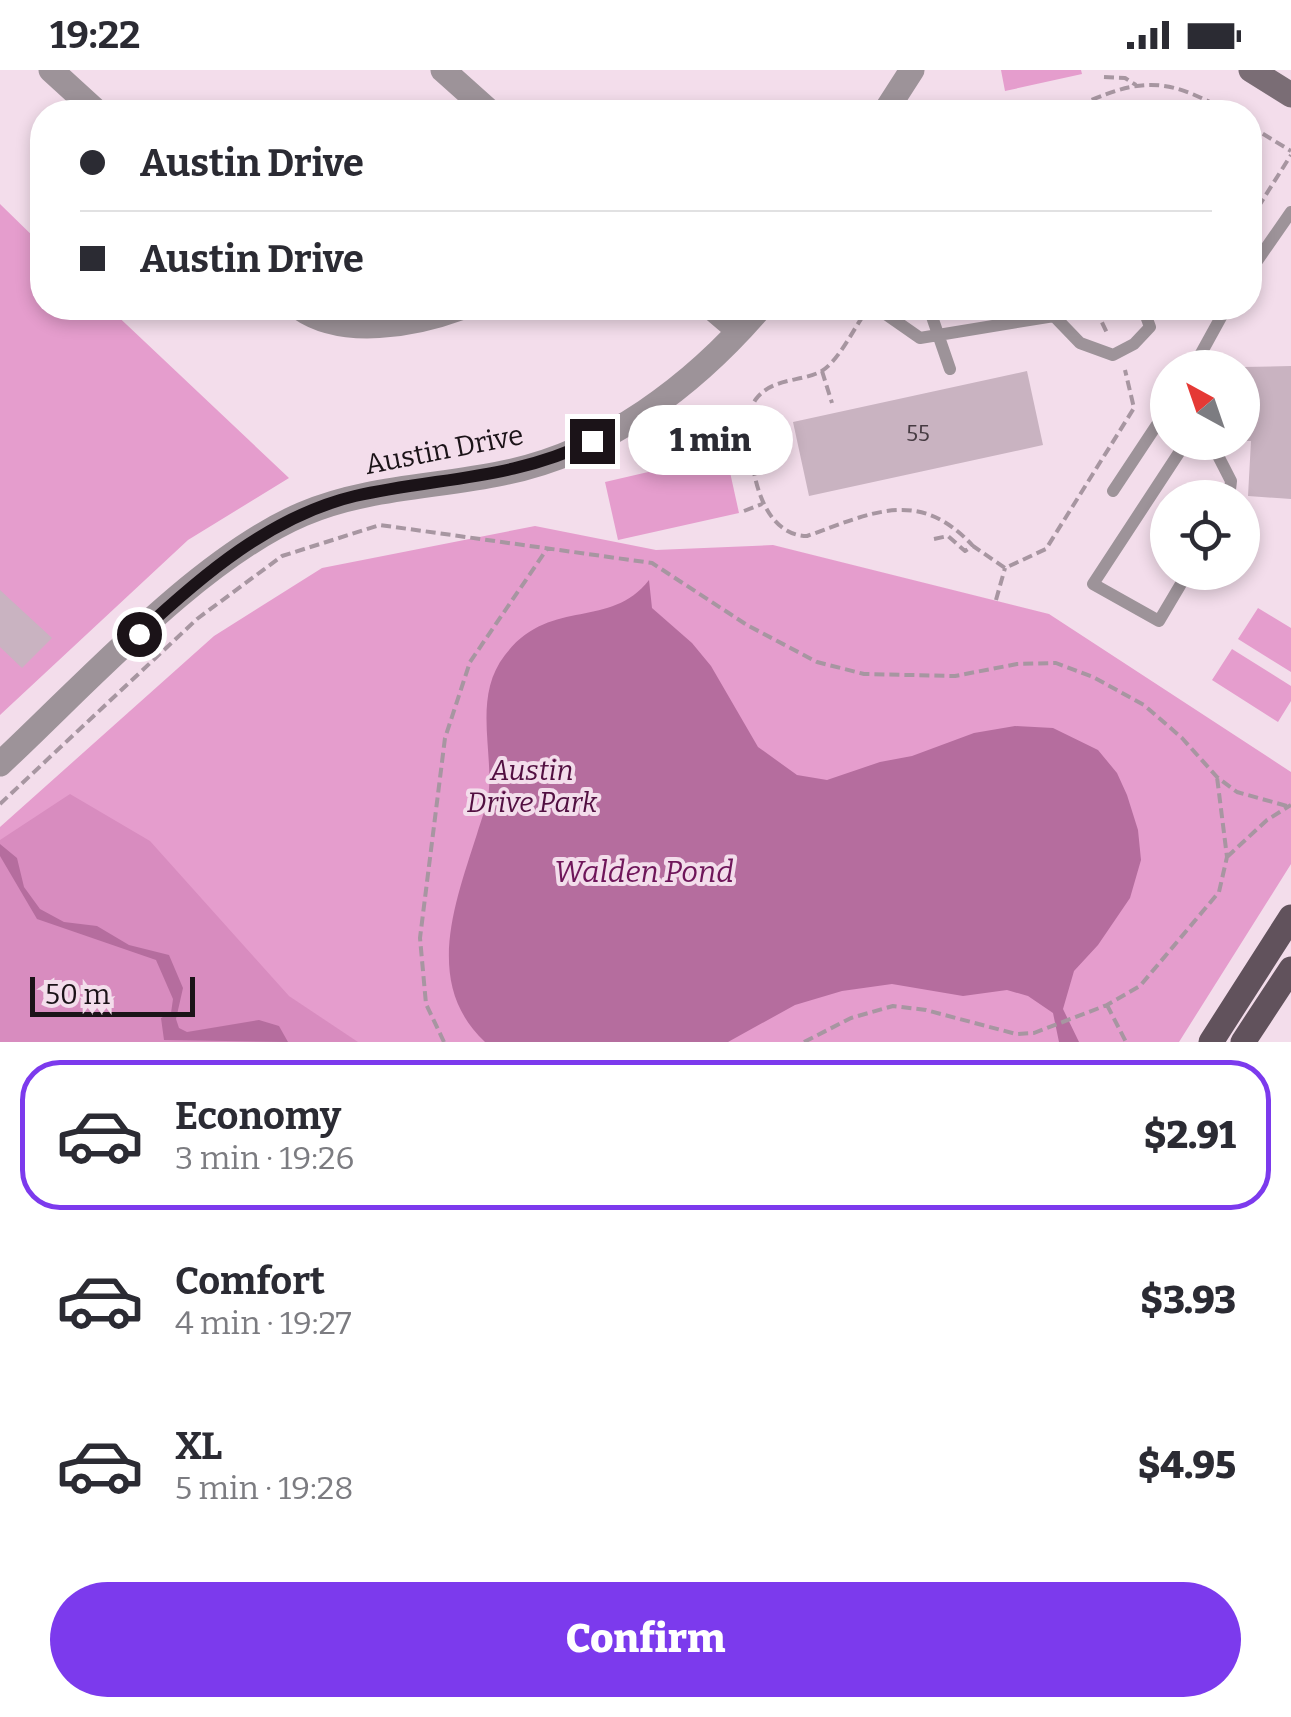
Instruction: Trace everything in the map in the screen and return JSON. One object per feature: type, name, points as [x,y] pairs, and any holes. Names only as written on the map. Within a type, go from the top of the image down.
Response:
[{"type":"main road","points":[[1211,1042],[1291,917]]},
{"type":"main road","points":[[1243,1042],[1291,969]]},
{"type":"street","points":[[50,70],[83,100]]},
{"type":"street","points":[[443,70],[477,100]]},
{"type":"street","points":[[893,100],[912,70]]},
{"type":"street","points":[[1251,70],[1291,95]]},
{"type":"street","points":[[323,320],[332,325],[413,320]]},
{"type":"street","points":[[726,320],[740,332]]},
{"type":"street","name":"Austin Drive","points":[[0,764],[186,591],[250,544],[302,514],[356,496],[506,473],[567,454],[618,429],[684,384],[750,320]]},
{"type":"lane","points":[[1262,254],[1291,212]]},
{"type":"lane","points":[[894,320],[920,338],[1011,320]]},
{"type":"lane","points":[[932,320],[950,369]]},
{"type":"lane","points":[[1064,320],[1080,343],[1114,352],[1134,344],[1150,327],[1147,320]]},
{"type":"lane","points":[[1203,350],[1219,320]]},
{"type":"lane","points":[[1113,491],[1150,435]]},
{"type":"lane","points":[[1150,497],[1093,584],[1159,622],[1178,590]]},
{"type":"path","points":[[1104,77],[1126,78],[1136,85]]},
{"type":"path","points":[[1096,100],[1136,85],[1170,84],[1207,100]]},
{"type":"path","points":[[1262,134],[1291,153],[1262,200]]},
{"type":"path","points":[[860,320],[822,371],[780,382],[756,398],[750,450],[763,504],[776,522],[795,536],[807,536],[886,510],[908,508],[947,522],[1005,568]]},
{"type":"path","points":[[996,600],[1005,568],[1046,549],[1134,408],[1101,320]]},
{"type":"path","points":[[822,371],[832,403]]},
{"type":"path","points":[[744,511],[763,504]]},
{"type":"path","points":[[0,804],[196,619],[282,556],[380,525],[652,563],[747,625],[817,662],[864,674],[955,676],[1017,664],[1056,663],[1093,676],[1144,705],[1237,792],[1289,806]]},
{"type":"path","points":[[934,539],[948,536],[965,551],[974,546]]},
{"type":"path","points":[[444,1042],[426,1004],[420,938],[445,738],[470,662],[547,548]]},
{"type":"path","points":[[804,1042],[851,1018],[893,1006],[926,1010],[1016,1034],[1034,1033],[1107,1005],[1140,986],[1160,967],[1219,892],[1227,856],[1217,777]]},
{"type":"path","points":[[1227,856],[1289,806]]},
{"type":"path","points":[[1107,1005],[1126,1042]]},
{"type":"path","points":[[1012,1042],[1016,1034]]},
{"type":"green space","points":[[1001,70],[1081,70],[1082,74],[1005,91]]},
{"type":"green space","points":[[0,204],[30,233],[30,320],[122,320],[289,478],[188,540],[0,715]]},
{"type":"green space","points":[[726,454],[739,513],[618,540],[605,482]]},
{"type":"green space","name":"Austin Drive Park","points":[[535,526],[656,550],[773,545],[1049,614],[1291,772],[1291,864],[1179,1042],[0,1042],[0,827],[214,636],[322,568]]},
{"type":"green space","points":[[1258,608],[1291,628],[1291,672],[1238,639]]},
{"type":"green space","points":[[1232,649],[1291,686],[1291,701],[1278,722],[1212,680]]},
{"type":"shaded area","points":[[70,794],[150,841],[289,996],[358,1042],[0,1042],[0,840]]},
{"type":"water","name":"Walden Pond","points":[[649,580],[652,608],[692,643],[711,666],[758,747],[797,775],[827,780],[912,756],[974,733],[1015,726],[1053,728],[1098,750],[1117,773],[1127,795],[1138,830],[1141,860],[1130,898],[1098,945],[1074,971],[1063,1009],[1079,1042],[1059,1042],[1053,1013],[1028,996],[1007,990],[963,996],[892,984],[842,991],[795,1005],[728,1042],[485,1042],[466,1019],[454,995],[449,942],[460,887],[488,795],[487,703],[496,670],[522,637],[560,619],[616,605]]},
{"type":"water","points":[[0,844],[17,858],[24,887],[40,909],[64,922],[97,926],[129,945],[169,955],[183,988],[176,1019],[179,1028],[187,1032],[259,1020],[279,1026],[288,1042],[164,1040],[161,1018],[171,1013],[173,999],[156,960],[37,919],[0,856]]},
{"type":"building","points":[[1291,366],[1291,499],[1260,497],[1260,480],[1249,480],[1250,460],[1260,460],[1260,367]]},
{"type":"building","points":[[1027,371],[1043,445],[809,496],[793,422]]},
{"type":"building","points":[[0,590],[52,638],[22,668],[0,647]]},
{"type":"route","points":[[139,634],[186,591],[250,544],[302,514],[356,496],[506,473],[567,454],[592,441]]}]
